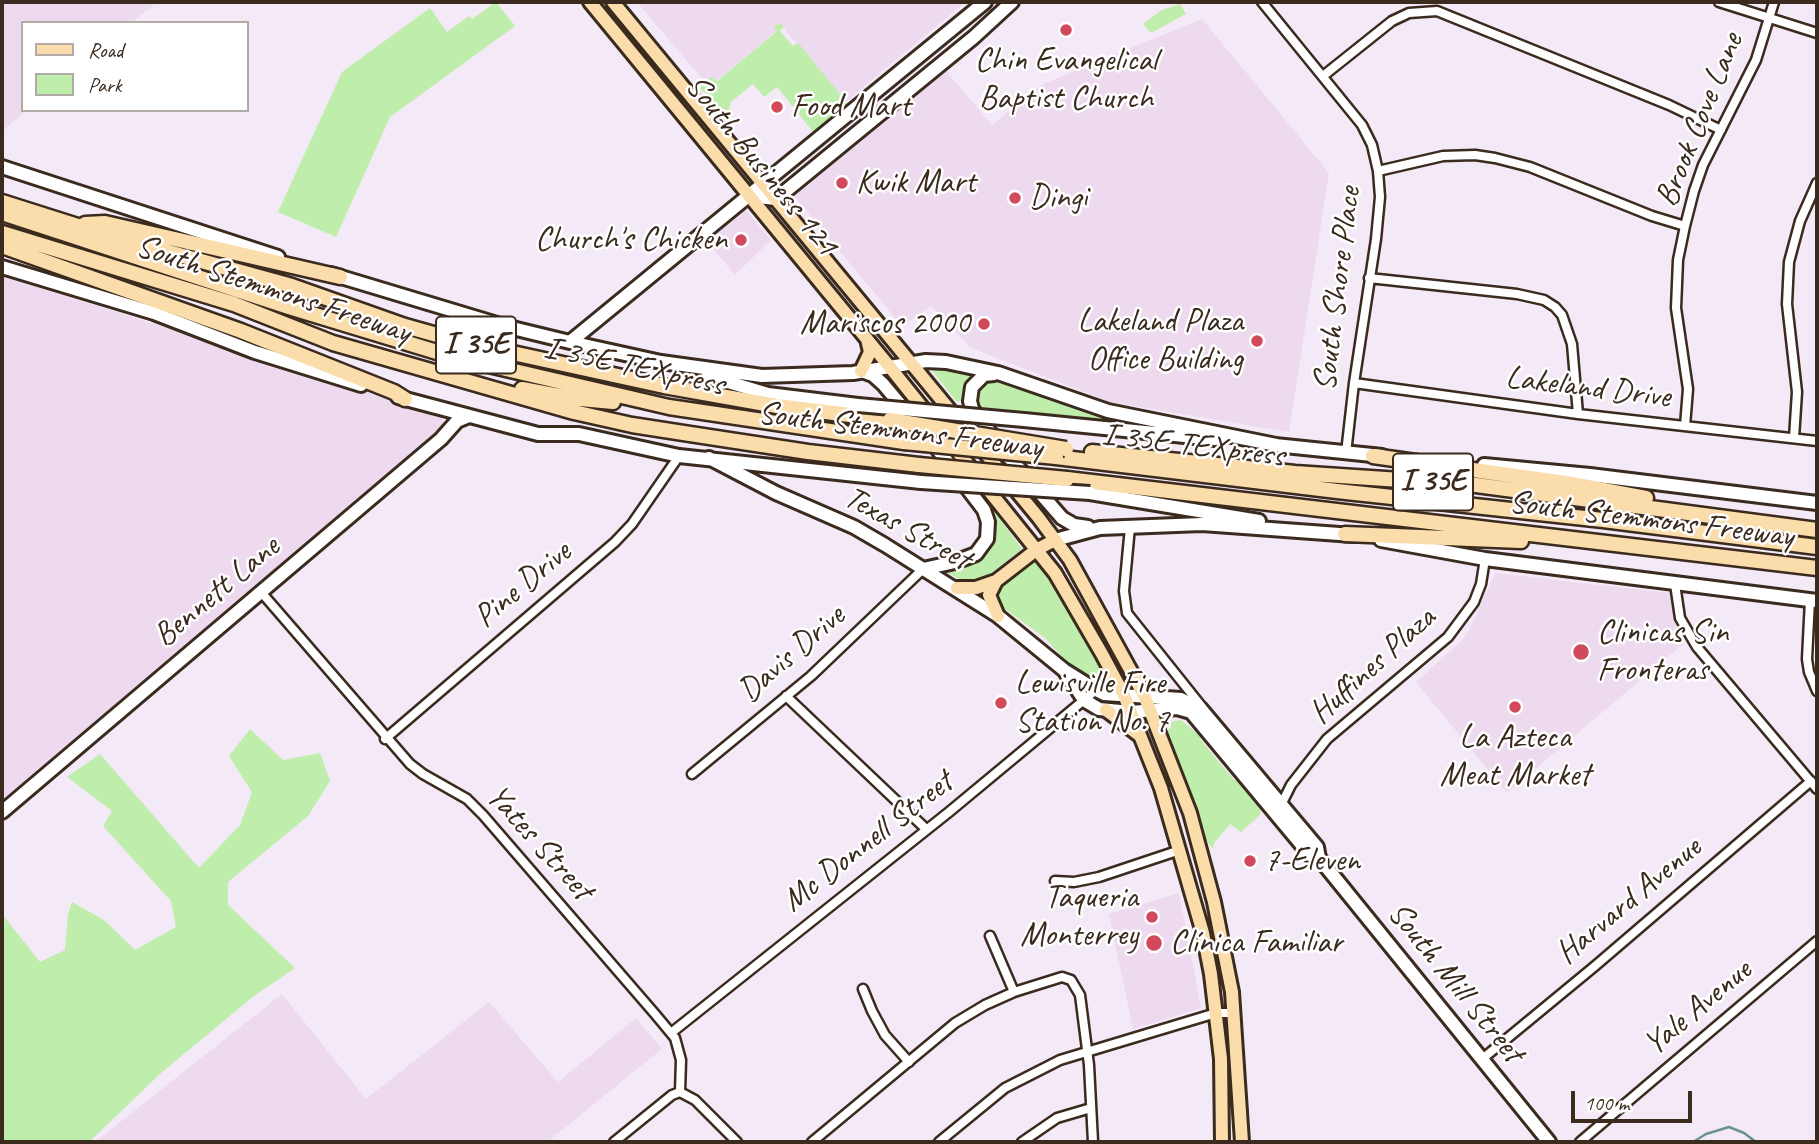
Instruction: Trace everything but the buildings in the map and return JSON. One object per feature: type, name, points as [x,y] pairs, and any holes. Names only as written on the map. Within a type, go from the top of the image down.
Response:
[{"type":"highway","name":"South Stemmons Freeway","points":[[2,202],[73,225],[235,269],[405,326],[462,342],[664,386],[777,406],[890,421],[1061,453],[1476,485],[1817,530]]},
{"type":"highway","name":"I 35E TEXpress","points":[[2,212],[398,342],[669,407],[904,442],[1061,453],[1817,547]]},
{"type":"highway","points":[[73,225],[105,223],[340,277]]},
{"type":"highway","name":"South Stemmons Freeway","points":[[2,233],[233,304],[333,343],[574,412],[632,425],[919,466],[1068,479],[1817,568]]},
{"type":"highway","points":[[2,246],[242,331],[394,392],[405,399]]},
{"type":"highway","points":[[432,371],[570,398],[669,407]]},
{"type":"highway","points":[[1373,456],[1566,483],[1798,527]]},
{"type":"highway","points":[[1295,473],[1321,485],[1497,508]]},
{"type":"highway","points":[[1345,534],[1648,547]]},
{"type":"main road","name":"South Business 121","points":[[613,2],[912,362],[1038,516],[1070,560],[1144,695],[1189,813],[1226,955],[1234,1013],[1242,1142]]},
{"type":"main road","points":[[570,342],[985,2]]},
{"type":"main road","points":[[749,196],[776,199],[944,63],[1012,2]]},
{"type":"main road","name":"South Business 121","points":[[594,3],[1055,573],[1124,695],[1161,789],[1203,933],[1221,1059],[1222,1142]]},
{"type":"main road","points":[[931,46],[944,63]]},
{"type":"main road","name":"South Stemmons Freeway","points":[[2,167],[441,309],[661,362],[768,394],[1373,456],[1590,475],[1817,503]]},
{"type":"main road","name":"South Stemmons Freeway","points":[[2,267],[154,313],[255,352],[405,399],[538,433],[579,435],[679,456],[921,482],[1090,493],[1308,531]]},
{"type":"main road","points":[[814,275],[844,296],[854,293]]},
{"type":"main road","points":[[867,339],[870,352],[861,371],[883,384],[984,510],[988,522],[987,540],[976,554],[923,569]]},
{"type":"main road","name":"South Stemmons Freeway","points":[[661,362],[762,376],[861,371],[926,360],[946,362],[998,373],[1108,411],[1281,446]]},
{"type":"main road","points":[[998,373],[984,375],[975,383],[970,394],[972,409],[1008,456],[1062,518],[1074,525],[1100,528]]},
{"type":"main road","name":"Bennett Lane","points":[[2,812],[441,439],[457,422],[469,416]]},
{"type":"main road","name":"Texas Street","points":[[709,458],[776,493],[854,527],[957,588],[998,616],[1064,670],[1097,691],[1124,695]]},
{"type":"main road","name":"South Stemmons Freeway","points":[[1055,540],[1100,528],[1202,524],[1308,531],[1345,534],[1485,559],[1814,600]]},
{"type":"main road","points":[[957,588],[976,588],[996,581],[1036,550],[1055,540]]},
{"type":"main road","points":[[996,581],[989,594],[998,616]]},
{"type":"main road","name":"Texas Street","points":[[1064,670],[1084,700]]},
{"type":"main road","name":"South Mill Street","points":[[1124,695],[1181,699],[1201,709],[1207,722],[1277,808],[1310,855],[1319,858],[1549,1142]]},
{"type":"main road","points":[[1084,700],[1099,709],[1131,712]]},
{"type":"main road","name":"South Mill Street","points":[[1131,712],[1182,708],[1207,722]]},
{"type":"main road","points":[[1105,710],[1141,736]]},
{"type":"street","name":"South Shore Place","points":[[1262,2],[1362,125],[1372,145],[1378,171],[1380,197],[1346,453]]},
{"type":"street","points":[[1719,2],[1817,33]]},
{"type":"street","name":"Brook Cove Lane","points":[[1685,426],[1688,389],[1676,308],[1678,260],[1685,226],[1693,191],[1703,165],[1756,60],[1774,2]]},
{"type":"street","points":[[1323,76],[1392,21],[1409,13],[1437,11],[1669,105],[1721,131]]},
{"type":"street","points":[[1378,171],[1443,156],[1475,155],[1495,158],[1530,167],[1652,216],[1685,226]]},
{"type":"street","points":[[1794,438],[1797,392],[1787,304],[1789,262],[1800,221],[1817,183]]},
{"type":"street","points":[[1369,278],[1517,294],[1544,300],[1555,307],[1562,315],[1572,344],[1577,414]]},
{"type":"street","name":"Lakeland Drive","points":[[1354,383],[1577,414],[1817,441]]},
{"type":"street","name":"Pine Drive","points":[[386,739],[615,542],[632,524],[679,456]]},
{"type":"street","name":"South Mill Street","points":[[1130,527],[1124,591],[1127,613],[1207,722]]},
{"type":"street","name":"Huffines Plaza","points":[[1277,808],[1291,785],[1327,739],[1448,637],[1474,602],[1485,559]]},
{"type":"street","name":"Davis Drive","points":[[692,774],[786,696],[923,569]]},
{"type":"street","points":[[1675,584],[1680,618],[1697,647],[1817,789]]},
{"type":"street","name":"Yates Street","points":[[261,592],[386,739],[416,769],[467,799],[483,815],[671,1033],[681,1059],[680,1092]]},
{"type":"street","points":[[1814,600],[1807,659],[1817,691]]},
{"type":"street","name":"Mc Donnell Street","points":[[671,1033],[1097,691]]},
{"type":"street","points":[[786,696],[926,829]]},
{"type":"street","name":"Harvard Avenue","points":[[1480,1060],[1595,966],[1811,781]]},
{"type":"street","points":[[1055,881],[1074,882],[1099,877],[1180,850]]},
{"type":"street","points":[[990,936],[1014,992]]},
{"type":"street","name":"Yale Avenue","points":[[1580,1142],[1817,942]]},
{"type":"street","points":[[812,1142],[955,1023],[1014,992],[1062,977],[1071,980],[1080,995],[1093,1142]]},
{"type":"street","points":[[863,989],[885,1035],[909,1062]]},
{"type":"street","points":[[939,1142],[1005,1088],[1060,1060],[1216,1013],[1234,1013]]},
{"type":"street","points":[[614,1142],[672,1095],[680,1092],[695,1100],[736,1142]]},
{"type":"street","points":[[1022,1142],[1057,1118],[1091,1108]]},
{"type":"shaded area","points":[[2,2],[157,2],[133,21],[21,21],[21,112],[25,112],[2,131]]},
{"type":"shaded area","points":[[637,2],[965,2],[846,102],[782,26],[709,87]]},
{"type":"shaded area","points":[[1202,19],[1329,173],[1289,432],[1110,402],[971,348],[931,306],[902,326],[793,195],[946,71],[992,125],[1043,84]]},
{"type":"shaded area","points":[[744,208],[771,240],[735,275],[707,241]]},
{"type":"shaded area","points":[[2,276],[437,413],[443,420],[440,429],[2,802]]},
{"type":"shaded area","points":[[1495,573],[1669,593],[1684,643],[1507,793],[1416,682],[1469,631]]},
{"type":"shaded area","points":[[1179,893],[1201,1008],[1133,1029],[1109,914]]},
{"type":"shaded area","points":[[282,994],[366,1099],[489,1002],[558,1082],[636,1018],[662,1049],[547,1142],[95,1142]]},
{"type":"green space","points":[[496,2],[515,26],[390,117],[336,237],[278,212],[342,72],[430,8],[447,32],[469,16],[472,19]]},
{"type":"green space","points":[[1180,4],[1186,14],[1151,33],[1143,24],[1162,10]]},
{"type":"green space","points":[[782,24],[784,27],[780,31],[793,46],[797,43],[800,45],[847,103],[846,107],[814,133],[777,87],[764,97],[753,84],[731,102],[725,116],[700,88],[711,77],[717,81],[777,31],[773,26]]},
{"type":"green space","points":[[929,367],[958,370],[973,375],[964,392],[965,400],[957,402]]},
{"type":"green space","points":[[987,377],[1131,422],[978,407],[974,397],[976,386]]},
{"type":"green space","points":[[994,511],[1022,549],[982,580],[965,582],[940,569],[987,549],[995,533]]},
{"type":"green space","points":[[1032,561],[1038,563],[1059,593],[1104,676],[1102,683],[1097,685],[1077,674],[1045,638],[994,601],[998,582],[1021,565]]},
{"type":"green space","points":[[1181,720],[1201,737],[1260,809],[1261,814],[1241,832],[1230,824],[1214,843],[1213,849],[1206,840],[1167,730],[1171,728],[1171,722]]},
{"type":"green space","points":[[250,729],[283,760],[320,753],[330,781],[308,816],[228,882],[228,905],[295,968],[254,996],[161,1073],[89,1142],[2,1142],[2,914],[40,962],[65,950],[68,914],[72,902],[104,920],[135,950],[176,927],[171,901],[103,826],[112,811],[67,777],[100,754],[199,868],[240,825],[252,792],[229,756]]},
{"type":"waterway","points":[[1693,1142],[1706,1134],[1729,1127],[1756,1142]]},
{"type":"place","name":"Chin Evangelical Baptist Church","points":[[1066,30]]},
{"type":"place","name":"Food Mart","points":[[777,107]]},
{"type":"place","name":"Kwik Mart","points":[[842,183]]},
{"type":"place","name":"Dingi","points":[[1015,198]]},
{"type":"place","name":"Church's Chicken","points":[[741,240]]},
{"type":"place","name":"Mariscos 2000","points":[[984,324]]},
{"type":"place","name":"Lakeland Plaza Office Building","points":[[1257,341]]},
{"type":"place","name":"Clinicas Sin Fronteras","points":[[1581,652]]},
{"type":"place","name":"Lewisville Fire Station No. 7","points":[[1001,703]]},
{"type":"place","name":"La Azteca Meat Market","points":[[1515,707]]},
{"type":"place","name":"7-Eleven","points":[[1250,861]]},
{"type":"place","name":"Taqueria Monterrey","points":[[1152,917]]},
{"type":"place","name":"Clínica Familiar","points":[[1154,943]]}]
